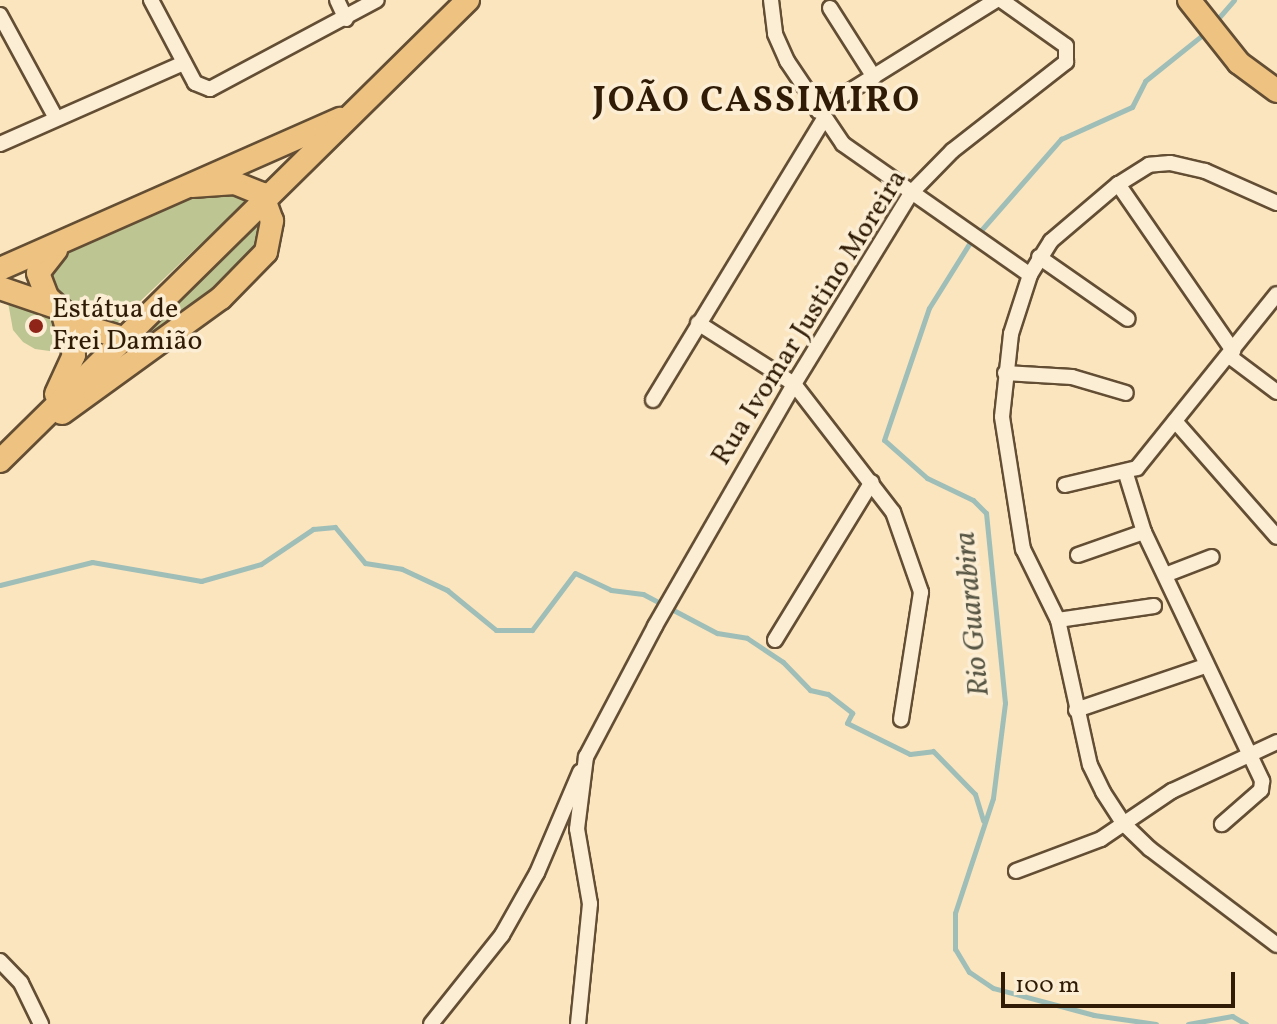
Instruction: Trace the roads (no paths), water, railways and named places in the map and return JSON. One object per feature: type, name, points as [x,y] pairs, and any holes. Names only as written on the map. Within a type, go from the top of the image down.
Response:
[{"type":"main road","points":[[0,461],[468,0]]},
{"type":"main road","points":[[1191,3],[1219,40],[1273,85]]},
{"type":"main road","points":[[0,269],[352,113]]},
{"type":"main road","points":[[27,434],[127,369],[251,272],[270,242],[266,200],[245,184],[192,186]]},
{"type":"main road","points":[[27,434],[71,370],[74,349],[61,313],[43,292],[38,273],[49,254],[71,240]]},
{"type":"main road","points":[[0,288],[27,294],[61,313],[123,338]]},
{"type":"street","points":[[151,0],[195,83],[217,88],[377,0]]},
{"type":"street","points":[[337,0],[346,19]]},
{"type":"street","points":[[771,0],[775,34],[821,115],[843,144],[1030,275]]},
{"type":"street","points":[[653,400],[821,115],[874,77],[999,0]]},
{"type":"street","name":"Rua Ivomar Justino Moreira","points":[[431,1024],[502,935],[537,873],[586,757],[794,384],[911,193],[952,151],[1058,70],[1069,53],[1066,46],[999,0]]},
{"type":"street","points":[[830,8],[874,77]]},
{"type":"street","points":[[0,15],[56,118]]},
{"type":"street","points":[[0,144],[184,63]]},
{"type":"street","points":[[1277,203],[1205,171],[1170,163],[1149,165],[1118,184],[1071,222],[1039,257],[1030,275],[1005,373],[1002,417],[1014,511],[1031,568],[1058,620],[1090,765],[1124,824],[1277,945]]},
{"type":"street","points":[[1118,184],[1231,354],[1277,392]]},
{"type":"street","points":[[1039,257],[1128,319]]},
{"type":"street","points":[[1065,485],[1126,474],[1145,460],[1277,294]]},
{"type":"street","points":[[698,323],[794,384],[872,482],[907,539],[921,592],[901,719]]},
{"type":"street","points":[[1005,373],[1072,377],[1126,393]]},
{"type":"street","points":[[1175,421],[1277,537]]},
{"type":"street","points":[[1126,474],[1144,532],[1261,790],[1222,824]]},
{"type":"street","points":[[775,640],[872,482]]},
{"type":"street","points":[[1078,555],[1144,532]]},
{"type":"street","points":[[1165,575],[1212,557]]},
{"type":"street","points":[[1058,620],[1154,606]]},
{"type":"street","points":[[1076,710],[1205,666]]},
{"type":"street","points":[[1016,871],[1101,839],[1172,791],[1277,742]]},
{"type":"street","points":[[578,1024],[590,904],[577,829],[586,757]]},
{"type":"street","points":[[0,961],[21,983],[41,1024]]},
{"type":"waterway","name":"Rio Guarabira","points":[[1215,22],[1234,0]]},
{"type":"waterway","name":"Rio Guarabira","points":[[1156,1024],[1094,1015],[993,988],[969,972],[955,949],[955,913],[993,798],[1005,703],[986,513],[973,500],[927,478],[884,440],[929,308],[969,244],[1061,139],[1132,107],[1145,81],[1205,33]]},
{"type":"waterway","points":[[0,585],[92,562],[201,581],[261,564],[313,529],[335,527],[365,563],[402,569],[447,590],[496,630],[532,630],[575,573],[611,590],[643,594],[717,633],[747,638],[783,662],[810,690],[828,694],[852,713],[847,723],[910,754],[933,751],[975,794],[983,821]]},
{"type":"waterway","name":"Rio Guarabira","points":[[1188,1024],[1232,1016],[1246,1024]]},
{"type":"place","name":"Estátua de Frei Damião","points":[[36,326]]},
{"type":"district","name":"JOÃO CASSIMIRO","points":[[757,103]]}]
